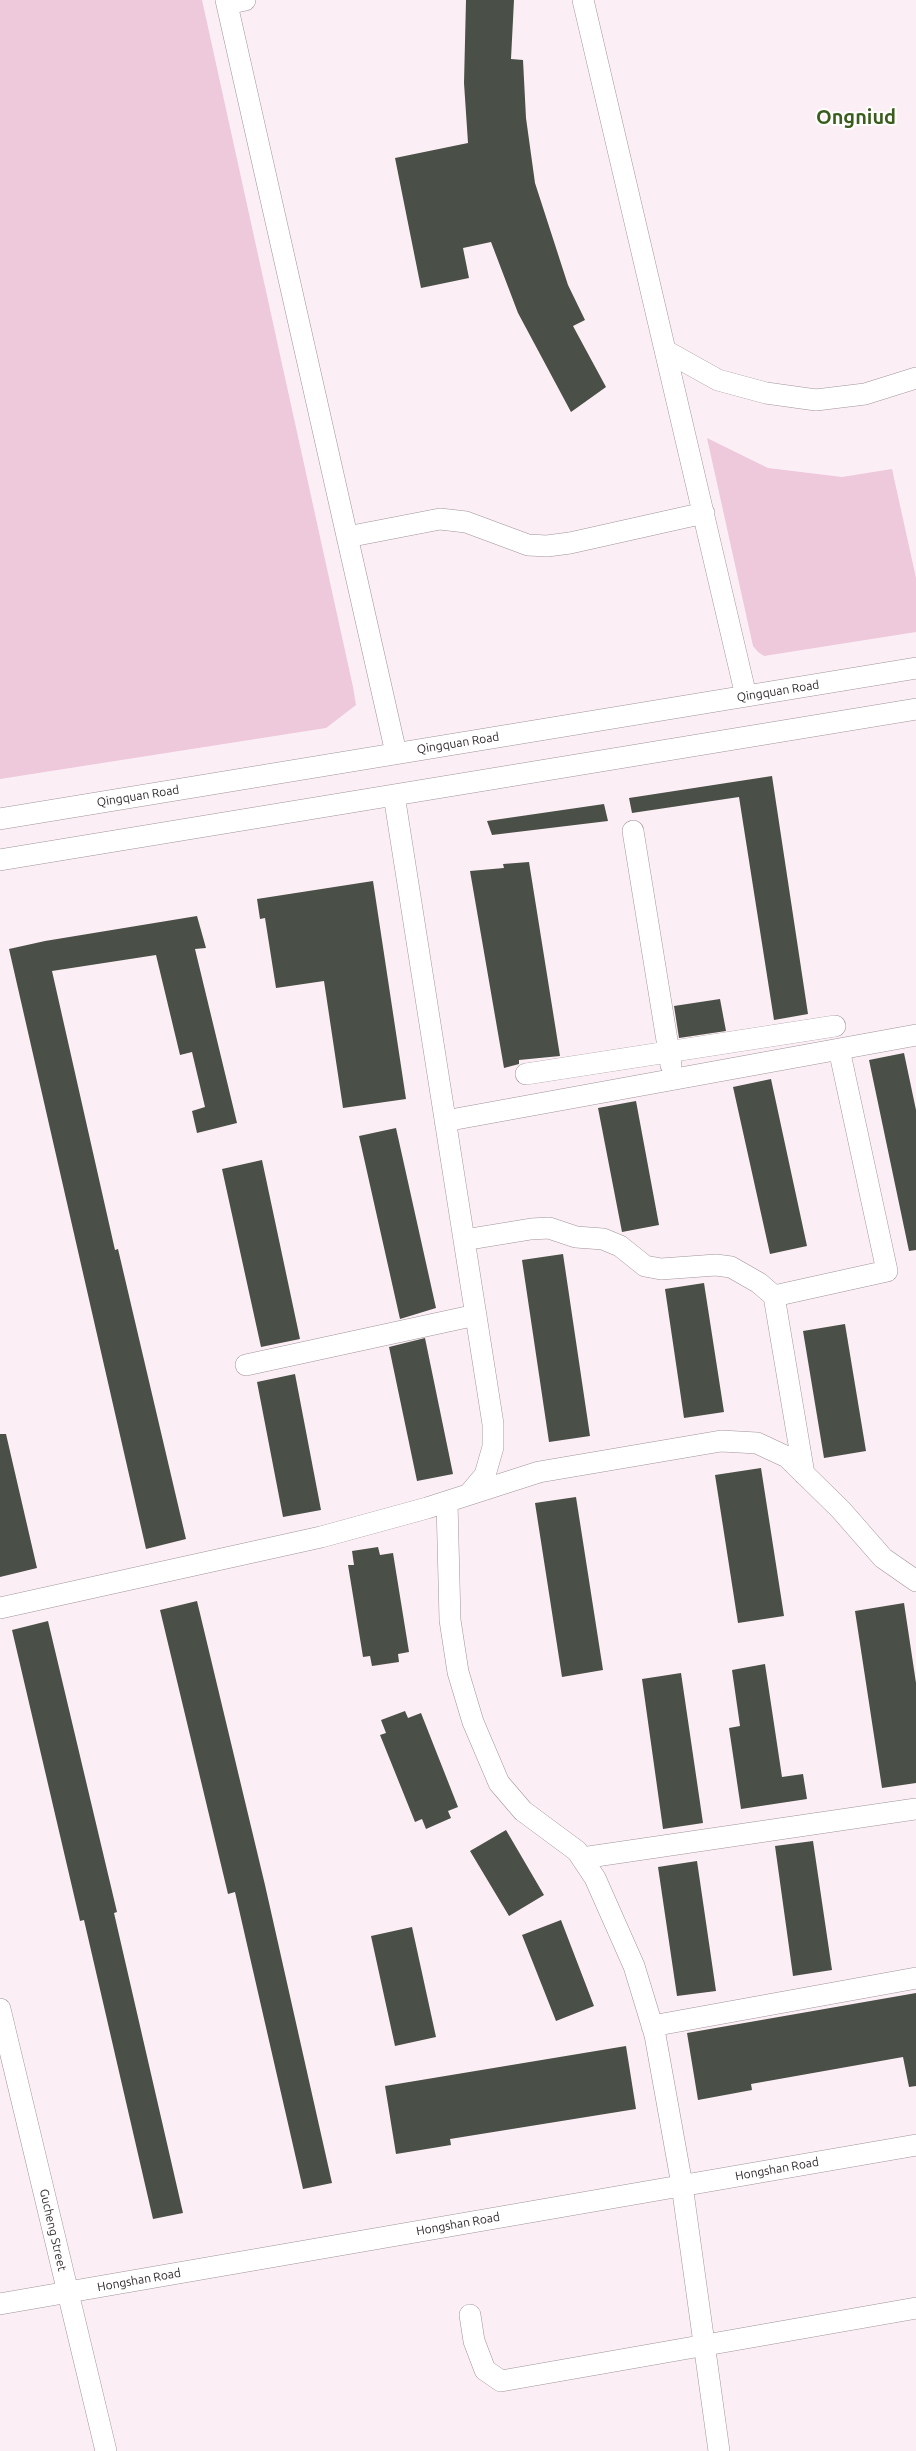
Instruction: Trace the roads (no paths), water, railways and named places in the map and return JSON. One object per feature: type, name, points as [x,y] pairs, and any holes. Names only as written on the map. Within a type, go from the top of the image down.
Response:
[{"type":"street","points":[[583,0],[746,696]]},
{"type":"street","points":[[233,1],[396,753]]},
{"type":"street","points":[[666,351],[718,380],[766,393],[816,400],[865,394],[916,378]]},
{"type":"street","points":[[348,537],[440,519],[466,522],[528,545],[547,546],[570,543],[704,513]]},
{"type":"street","name":"Qingquan Road","points":[[0,819],[916,668]]},
{"type":"street","points":[[0,860],[916,709]]},
{"type":"street","points":[[394,795],[493,1424],[493,1447],[485,1475],[469,1494]]},
{"type":"street","points":[[633,831],[670,1058]]},
{"type":"street","points":[[526,1074],[670,1058],[835,1026]]},
{"type":"street","points":[[445,1121],[916,1035]]},
{"type":"street","points":[[774,1296],[887,1271],[839,1049]]},
{"type":"street","points":[[464,1240],[531,1229],[549,1228],[576,1237],[603,1239],[620,1246],[645,1266],[661,1269],[716,1265],[731,1267],[759,1283],[774,1296],[804,1474]]},
{"type":"street","points":[[246,1365],[476,1315]]},
{"type":"street","points":[[0,1608],[321,1537],[447,1502],[539,1472],[721,1441],[757,1443],[787,1457],[841,1510],[883,1558],[916,1581]]},
{"type":"street","points":[[447,1502],[450,1620],[458,1672],[473,1722],[500,1783],[523,1811],[577,1851],[595,1878],[634,1966],[652,2026],[682,2185],[719,2451]]},
{"type":"street","points":[[582,1858],[916,1809]]},
{"type":"street","points":[[652,2026],[916,1978]]},
{"type":"street","name":"Gucheng Street","points":[[0,2008],[106,2451]]},
{"type":"street","name":"Hongshan Road","points":[[0,2304],[916,2145]]},
{"type":"street","points":[[470,2315],[474,2341],[486,2370],[501,2381],[916,2308]]},
{"type":"district","name":"Ongniud","points":[[856,117]]}]
